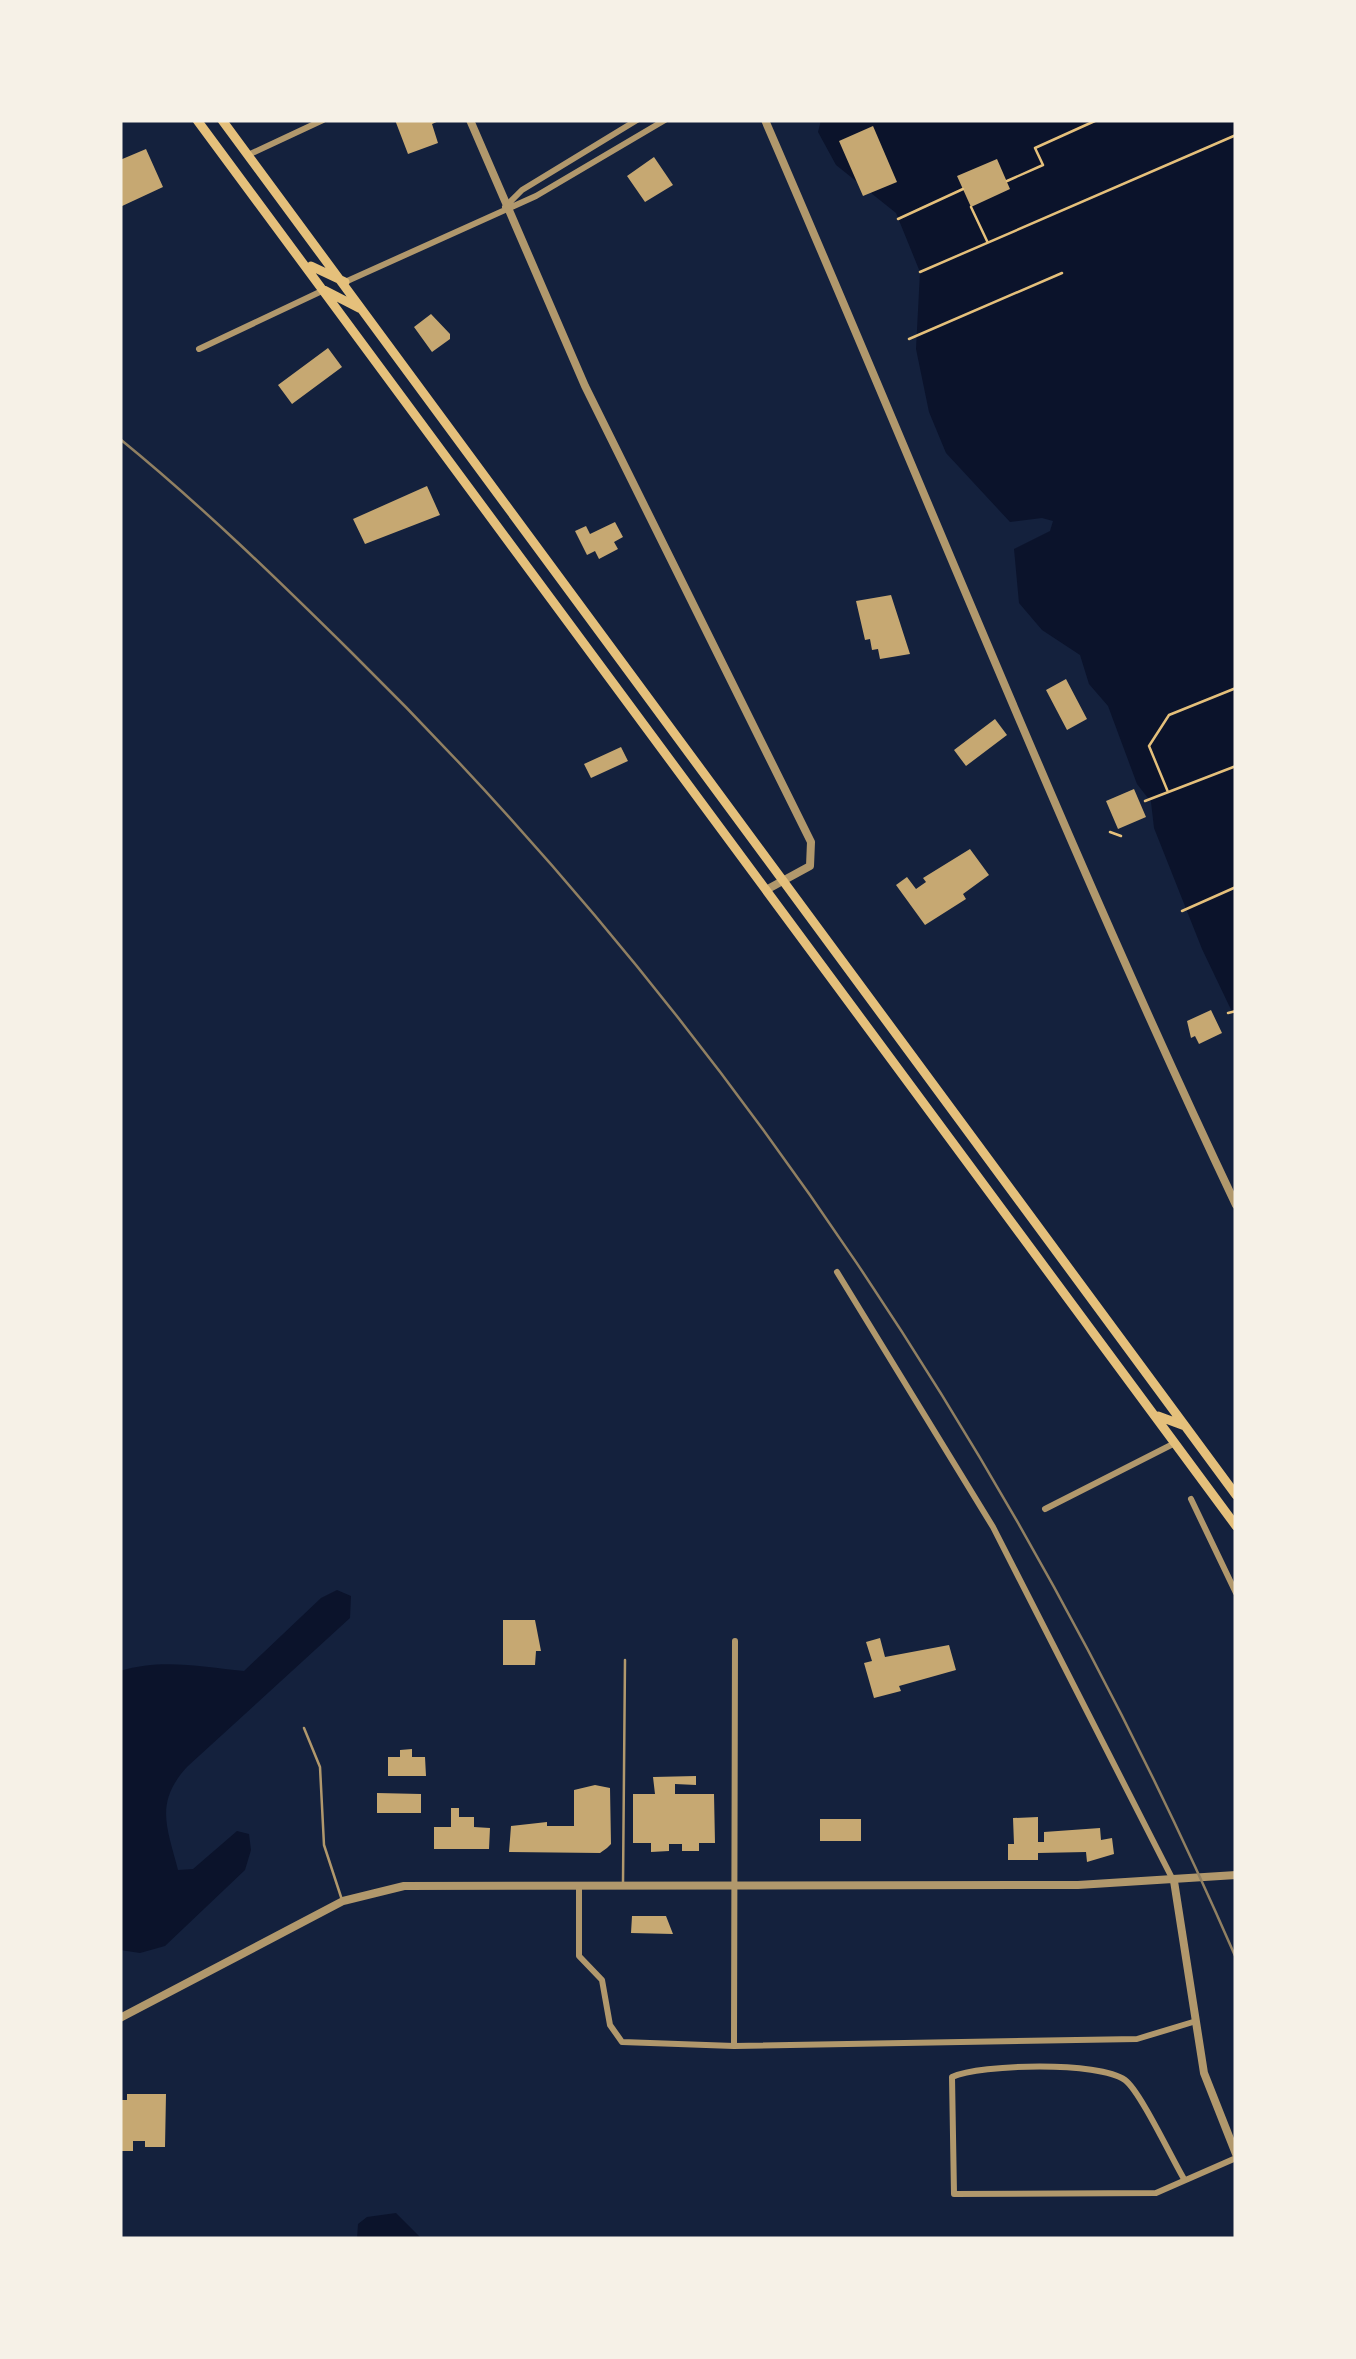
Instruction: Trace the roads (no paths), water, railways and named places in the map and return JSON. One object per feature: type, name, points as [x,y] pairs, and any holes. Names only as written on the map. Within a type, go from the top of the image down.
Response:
[{"type":"main road","points":[[197,120],[304,262],[344,324],[624,696],[1236,1526]]},
{"type":"main road","points":[[222,120],[1236,1495]]},
{"type":"main road","points":[[304,262],[345,282]]},
{"type":"main road","points":[[324,290],[362,309]]},
{"type":"main road","points":[[1152,1412],[1173,1425],[1185,1426]]},
{"type":"main road","points":[[1174,1443],[1211,1461]]},
{"type":"street","points":[[248,155],[323,120]]},
{"type":"street","points":[[470,120],[585,386],[810,842],[814,856],[810,866],[766,890]]},
{"type":"street","points":[[505,208],[522,190],[637,120]]},
{"type":"street","points":[[345,282],[536,196],[665,120]]},
{"type":"street","points":[[764,120],[1122,962],[1236,1205]]},
{"type":"street","points":[[199,349],[324,290]]},
{"type":"street","points":[[624,696],[642,688]]},
{"type":"street","points":[[837,1272],[993,1527],[1174,1881],[1204,2073],[1236,2156],[1156,2193],[954,2194],[952,2077],[972,2068],[1103,2070],[1127,2081],[1184,2180]]},
{"type":"street","points":[[1046,1509],[1174,1443]]},
{"type":"street","points":[[1191,1498],[1236,1593]]},
{"type":"street","points":[[734,2046],[736,1641]]},
{"type":"street","points":[[120,2018],[343,1902],[404,1886],[1174,1881],[1236,1876]]},
{"type":"street","points":[[578,1885],[579,1956],[602,1980],[610,2025],[622,2042],[734,2046],[1137,2039],[1193,2022]]},
{"type":"lane","points":[[624,1885],[626,1660]]},
{"type":"lane","points":[[304,1728],[320,1767],[324,1845],[343,1902]]},
{"type":"water","points":[[821,120],[1236,120],[1236,1020],[1202,949],[1154,828],[1151,802],[1137,784],[1108,706],[1089,684],[1080,655],[1042,630],[1019,603],[1014,549],[1050,531],[1053,521],[1042,518],[1010,522],[946,453],[929,412],[916,349],[920,272],[896,213],[836,165],[818,132]]},
{"type":"water","points":[[337,1590],[351,1596],[350,1618],[188,1766],[177,1779],[167,1803],[170,1841],[178,1870],[193,1869],[237,1831],[249,1834],[251,1850],[245,1870],[165,1946],[140,1953],[120,1950],[120,1671],[167,1664],[244,1671],[321,1598]]},
{"type":"water","points":[[396,2213],[422,2239],[357,2239],[358,2224],[367,2217]]},
{"type":"railway","points":[[120,439],[296,598],[490,796],[620,945],[742,1101],[856,1262],[963,1429],[1062,1601],[1153,1777],[1236,1958]]}]
